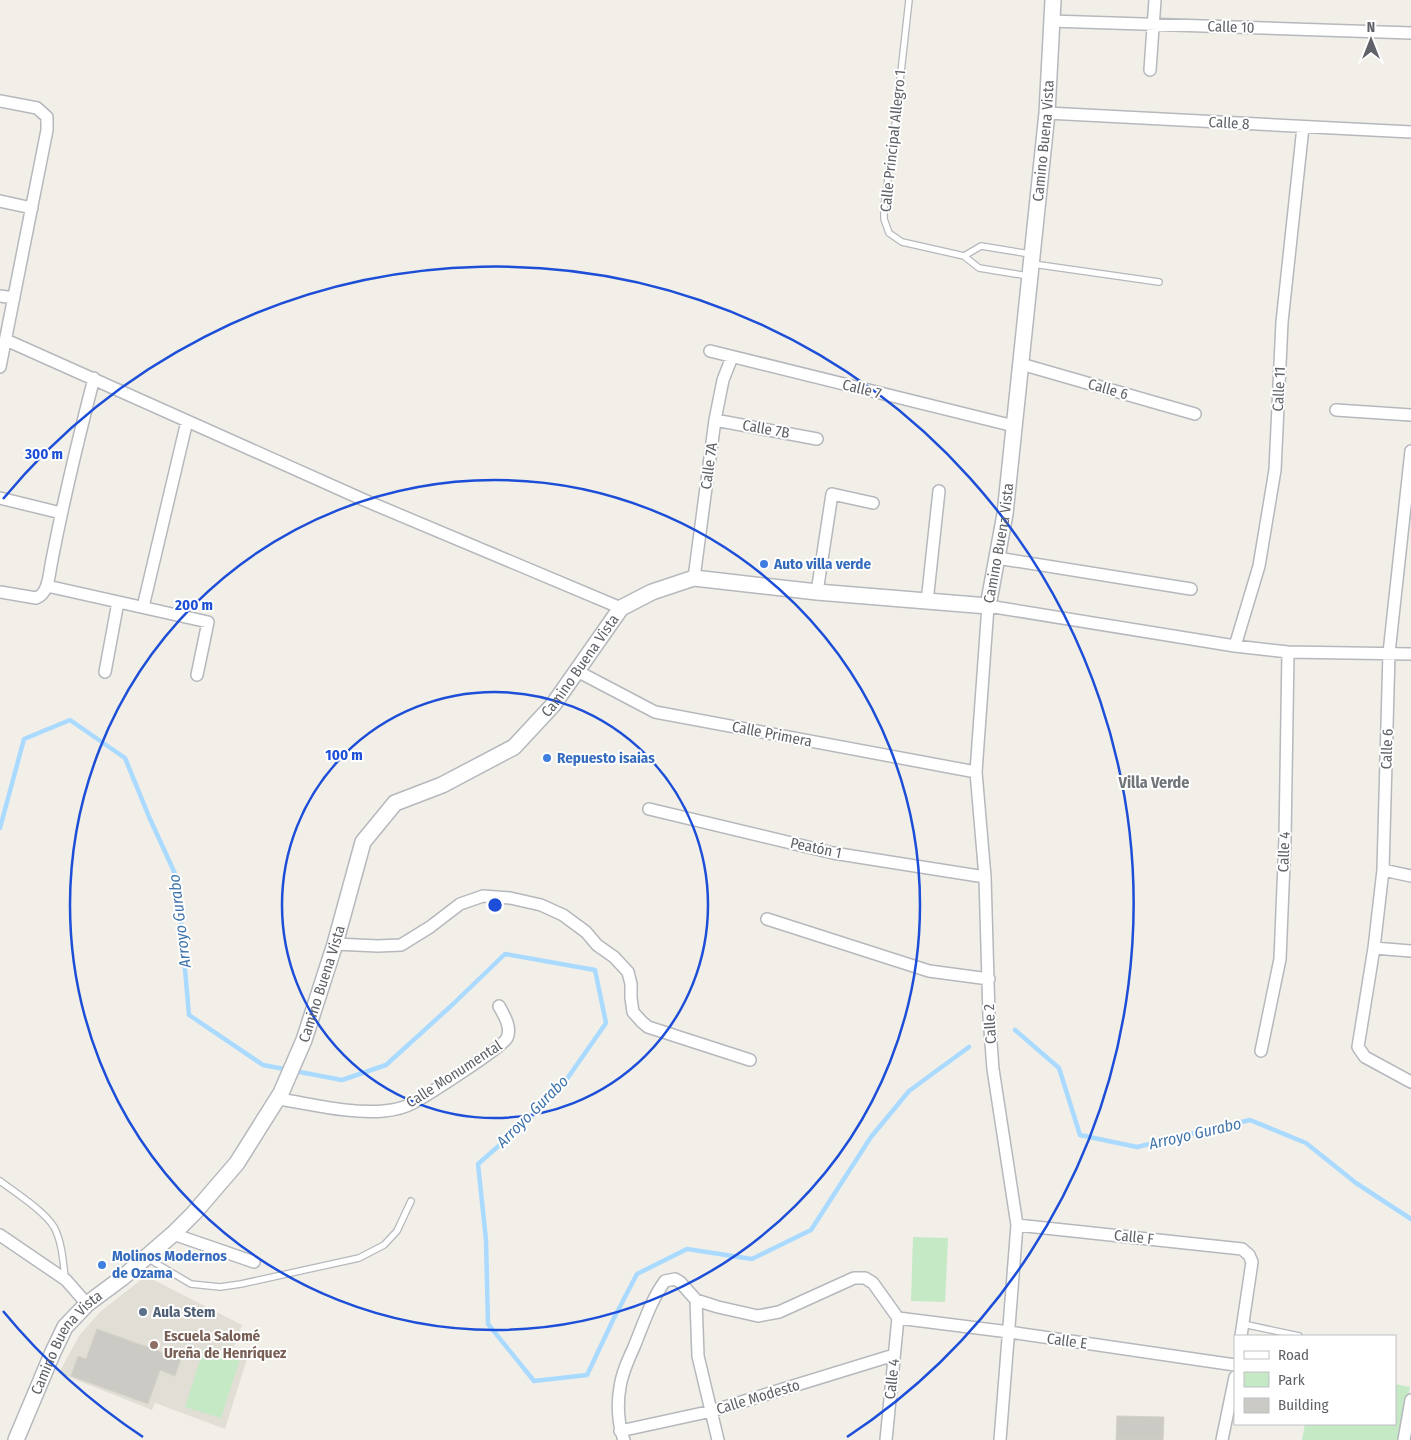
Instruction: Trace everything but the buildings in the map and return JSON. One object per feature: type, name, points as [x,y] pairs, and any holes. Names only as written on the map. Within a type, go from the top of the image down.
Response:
[{"type":"street","name":"Camino Buena Vista","points":[[16,1440],[65,1327],[86,1304],[122,1278],[173,1234],[238,1163],[280,1096],[304,1040],[335,944],[362,842],[395,803],[442,785],[514,746],[553,705],[621,608],[652,592],[694,578],[817,592],[988,606],[1005,514],[1047,113],[1053,0]]},
{"type":"street","points":[[1150,70],[1154,0]]},
{"type":"street","name":"Calle 10","points":[[1051,21],[1411,34]]},
{"type":"street","points":[[0,100],[37,108],[47,117],[47,130],[0,367]]},
{"type":"street","name":"Calle 8","points":[[1047,113],[1411,132]]},
{"type":"street","name":"Calle 11","points":[[1235,646],[1259,566],[1275,470],[1282,322],[1303,127]]},
{"type":"street","points":[[0,201],[32,208]]},
{"type":"street","points":[[0,296],[14,298]]},
{"type":"street","points":[[6,340],[364,500],[621,608]]},
{"type":"street","name":"Calle 7","points":[[710,351],[1014,426]]},
{"type":"street","name":"Calle 7A","points":[[694,578],[715,420],[724,380],[732,357]]},
{"type":"street","name":"Calle 6","points":[[1021,364],[1195,414]]},
{"type":"street","points":[[0,592],[36,598],[41,597],[47,586],[61,513],[94,378]]},
{"type":"street","points":[[1336,410],[1411,416]]},
{"type":"street","name":"Calle 7B","points":[[715,420],[817,438]]},
{"type":"street","points":[[143,607],[187,421]]},
{"type":"street","name":"Calle 6","points":[[1411,451],[1389,653],[1383,870],[1374,948],[1358,1047],[1365,1057],[1411,1082]]},
{"type":"street","points":[[927,602],[939,491]]},
{"type":"street","points":[[817,592],[832,494],[873,503]]},
{"type":"street","points":[[0,498],[61,513]]},
{"type":"street","points":[[997,558],[1191,590]]},
{"type":"street","points":[[47,586],[208,622],[197,675]]},
{"type":"street","points":[[105,672],[118,602]]},
{"type":"street","points":[[988,606],[1235,646],[1288,652],[1411,654]]},
{"type":"street","name":"Calle 2","points":[[988,606],[976,772],[985,877],[989,1016],[993,1069],[1017,1225],[1000,1440]]},
{"type":"street","name":"Calle 4","points":[[1260,1051],[1280,959],[1285,839],[1288,652]]},
{"type":"street","name":"Calle Primera","points":[[577,671],[655,712],[976,772]]},
{"type":"street","name":"Peatón 1","points":[[649,809],[833,853],[985,877]]},
{"type":"street","points":[[1383,870],[1411,876]]},
{"type":"street","points":[[335,944],[401,945],[430,927],[460,904],[483,896],[510,898],[541,904],[563,915],[586,932],[628,972],[630,998],[634,1012],[648,1027],[750,1060]]},
{"type":"street","points":[[768,919],[929,971],[989,979]]},
{"type":"street","points":[[1374,948],[1411,951]]},
{"type":"street","name":"Calle Monumental","points":[[280,1096],[366,1111],[399,1109],[413,1104],[507,1040],[507,1022],[499,1006]]},
{"type":"street","name":"Calle F","points":[[1017,1225],[1242,1249],[1249,1255],[1252,1262],[1243,1324]]},
{"type":"street","points":[[173,1234],[254,1262]]},
{"type":"street","points":[[0,1235],[66,1280],[86,1304]]},
{"type":"street","points":[[622,1436],[618,1396],[620,1384],[649,1309],[665,1281],[675,1279],[680,1282],[696,1300],[758,1316],[779,1312],[854,1278],[865,1278],[873,1283],[898,1318]]},
{"type":"street","points":[[696,1300],[698,1356],[718,1440]]},
{"type":"street","name":"Calle 4","points":[[886,1440],[898,1318]]},
{"type":"street","name":"Calle E","points":[[898,1318],[1009,1332],[1234,1366]]},
{"type":"street","points":[[1241,1335],[1243,1324]]},
{"type":"street","name":"Calle Modesto","points":[[622,1436],[894,1356]]},
{"type":"street","points":[[1222,1440],[1234,1383]]},
{"type":"street","points":[[1404,1440],[1411,1400]]},
{"type":"lane","name":"Calle Principal Allegro 1","points":[[909,0],[884,207],[884,219],[889,233],[902,242],[964,256],[979,268],[1031,265]]},
{"type":"lane","points":[[964,256],[981,246],[1031,265],[1159,282]]},
{"type":"lane","points":[[0,1181],[42,1214],[54,1227],[59,1241],[66,1280]]},
{"type":"lane","points":[[146,1258],[191,1284],[220,1287],[241,1284],[359,1258],[384,1246],[397,1231],[411,1201]]},
{"type":"lane","points":[[1243,1324],[1294,1335]]},
{"type":"shaded area","name":"Escuela Salomé Ureña de Henríquez","points":[[146,1276],[242,1325],[231,1354],[247,1359],[225,1429],[155,1403],[152,1410],[59,1373],[79,1336],[101,1311]]},
{"type":"green space","points":[[913,1237],[948,1238],[945,1302],[911,1301]]},
{"type":"green space","points":[[204,1348],[240,1359],[221,1418],[185,1407]]},
{"type":"green space","points":[[1396,1384],[1410,1387],[1399,1440],[1302,1440],[1305,1425],[1396,1425]]},
{"type":"waterway","name":"Arroyo Gurabo","points":[[0,828],[24,739],[70,720],[125,758],[177,878],[189,1015],[263,1065],[342,1080],[386,1065],[505,954],[595,970],[606,1023],[562,1086],[526,1122],[478,1164],[486,1240],[488,1324],[534,1381],[587,1375],[637,1274],[687,1249],[752,1259],[811,1230],[871,1137],[909,1091],[969,1047]]},
{"type":"waterway","name":"Arroyo Gurabo","points":[[1015,1030],[1059,1068],[1080,1135],[1137,1147],[1250,1120],[1306,1143],[1356,1183],[1411,1219]]},
{"type":"place","name":"Auto villa verde","points":[[764,564]]},
{"type":"place","name":"Repuesto isaias","points":[[547,758]]},
{"type":"place","name":"Molinos Modernos de Ozama","points":[[102,1265]]},
{"type":"place","name":"Aula Stem","points":[[143,1312]]},
{"type":"place","name":"Escuela Salomé Ureña de Henríquez","points":[[154,1345]]},
{"type":"district","name":"Villa Verde","points":[[1154,782]]}]
